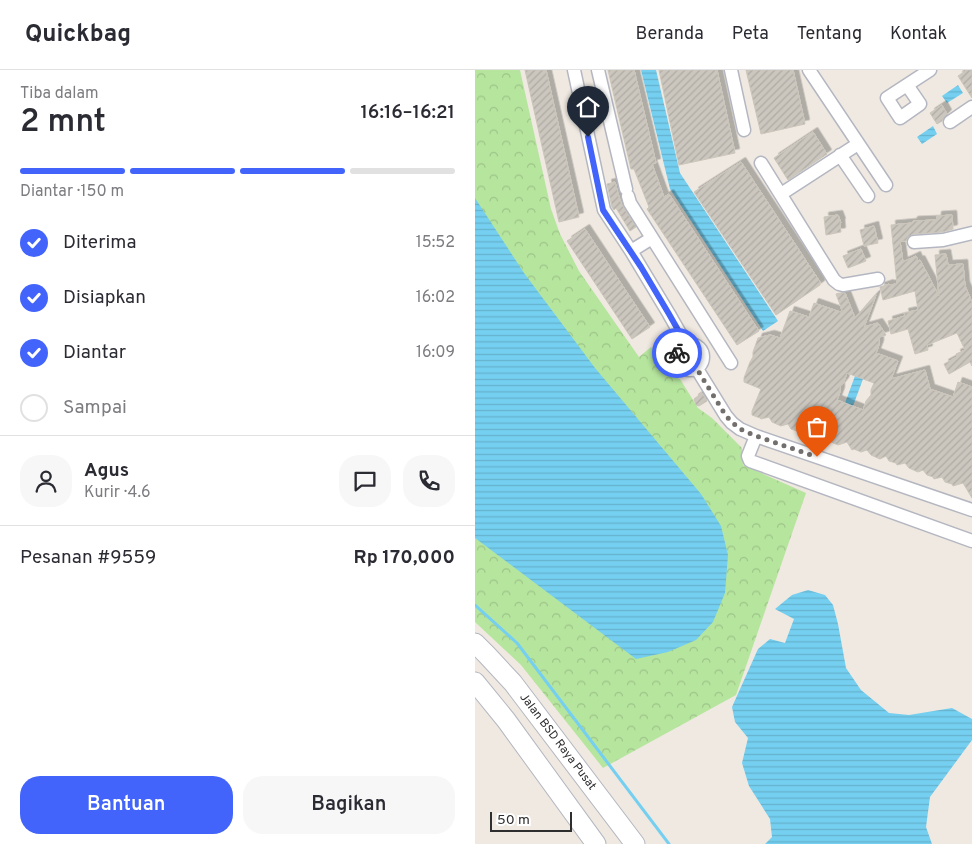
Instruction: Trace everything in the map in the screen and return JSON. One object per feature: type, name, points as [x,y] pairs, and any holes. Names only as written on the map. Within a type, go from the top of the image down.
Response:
[{"type":"main road","name":"Jalan BSD Raya Pusat","points":[[475,643],[513,683],[635,844]]},
{"type":"main road","points":[[475,682],[507,720],[597,844]]},
{"type":"street","points":[[574,70],[603,210],[631,251],[686,344]]},
{"type":"street","points":[[598,70],[630,203],[731,364]]},
{"type":"street","points":[[731,70],[744,130]]},
{"type":"street","points":[[809,70],[886,185]]},
{"type":"street","points":[[907,85],[930,70]]},
{"type":"street","points":[[949,122],[972,107]]},
{"type":"street","points":[[781,194],[858,144]]},
{"type":"street","points":[[840,155],[868,196]]},
{"type":"street","points":[[761,163],[834,280],[843,285],[878,278]]},
{"type":"street","points":[[914,242],[943,240],[972,233]]},
{"type":"street","points":[[631,251],[653,238]]},
{"type":"street","points":[[686,344],[699,346],[703,352],[704,358],[697,369],[688,371],[680,366],[676,358],[679,349],[686,344]]},
{"type":"street","points":[[697,369],[726,416],[740,429],[972,510]]},
{"type":"street","points":[[756,436],[748,456],[753,462],[972,541]]},
{"type":"green space","points":[[475,70],[520,70],[551,209],[560,234],[579,271],[639,357],[651,347],[668,376],[680,379],[698,408],[712,418],[742,448],[743,465],[806,493],[736,695],[603,768],[521,665],[475,622]]},
{"type":"water","points":[[641,70],[656,70],[680,173],[778,321],[763,331],[670,189]]},
{"type":"water","points":[[958,85],[963,93],[947,103],[942,96]]},
{"type":"water","points":[[933,126],[937,134],[922,144],[917,137]]},
{"type":"water","points":[[475,198],[524,273],[595,368],[701,494],[721,526],[728,555],[725,593],[713,622],[696,640],[668,652],[636,659],[475,538]]},
{"type":"water","points":[[855,376],[863,379],[853,406],[845,403]]},
{"type":"water","points":[[808,590],[825,595],[833,605],[846,668],[861,690],[889,713],[909,715],[952,708],[972,719],[972,740],[930,797],[926,827],[932,844],[765,844],[772,837],[770,819],[749,786],[742,763],[748,738],[735,722],[732,707],[758,649],[770,639],[785,643],[794,619],[775,609],[792,595]]},
{"type":"building","points":[[525,70],[546,70],[579,217],[559,222]]},
{"type":"building","points":[[608,70],[634,70],[656,163],[652,164],[664,197],[669,194],[759,331],[737,345],[647,209],[649,207],[634,169],[631,169]]},
{"type":"building","points":[[659,70],[717,70],[735,153],[679,165]]},
{"type":"building","points":[[746,70],[793,70],[805,124],[761,134]]},
{"type":"building","points":[[967,70],[972,70],[972,98],[958,76]]},
{"type":"building","points":[[942,105],[947,114],[937,124],[930,113]]},
{"type":"building","points":[[813,132],[827,154],[788,180],[774,158]]},
{"type":"building","points":[[741,162],[820,282],[820,285],[776,315],[694,192]]},
{"type":"building","points":[[615,182],[622,205],[636,227],[630,231],[616,208],[614,210],[612,207],[607,184]]},
{"type":"building","points":[[838,215],[841,223],[841,232],[826,235],[824,217]]},
{"type":"building","points":[[952,215],[953,229],[942,232],[913,234],[906,241],[900,241],[903,262],[916,256],[939,296],[935,255],[946,254],[948,265],[963,264],[965,286],[972,302],[972,366],[970,362],[949,374],[944,364],[957,357],[956,354],[965,350],[957,333],[927,345],[928,350],[915,354],[908,329],[891,334],[888,321],[905,316],[904,313],[918,310],[915,291],[883,300],[880,287],[897,284],[891,225],[913,223],[913,221],[937,220],[937,216]]},
{"type":"building","points":[[874,226],[878,243],[864,246],[860,230]]},
{"type":"building","points":[[585,229],[650,327],[632,339],[567,241]]},
{"type":"building","points":[[861,249],[866,261],[848,268],[843,256]]},
{"type":"building","points":[[845,293],[855,318],[876,295],[864,327],[878,323],[886,335],[879,337],[876,353],[898,361],[891,379],[925,370],[930,389],[953,397],[958,382],[972,387],[972,498],[963,483],[953,486],[945,482],[942,477],[934,479],[923,470],[918,472],[909,468],[905,463],[897,465],[889,461],[886,456],[880,459],[871,455],[867,450],[861,452],[852,450],[847,442],[838,445],[829,441],[826,437],[819,440],[810,436],[806,431],[800,432],[791,429],[788,424],[781,426],[772,422],[769,417],[761,419],[752,415],[761,389],[744,382],[744,378],[753,357],[758,338],[770,335],[780,338],[790,311],[809,317],[814,303],[843,313],[836,294]],"holes":[[[847,373],[874,383],[871,395],[866,401],[863,410],[837,400],[840,387]]]},
{"type":"building","points":[[702,393],[707,401],[699,406],[696,405],[694,399]]},
{"type":"waterway","points":[[475,605],[517,643],[669,844]]},
{"type":"way so far","points":[[677,353],[676,358],[680,366],[688,371],[697,369],[726,416],[740,429],[817,457]]},
{"type":"route","points":[[588,137],[603,210],[641,267],[686,344],[677,353]]}]
